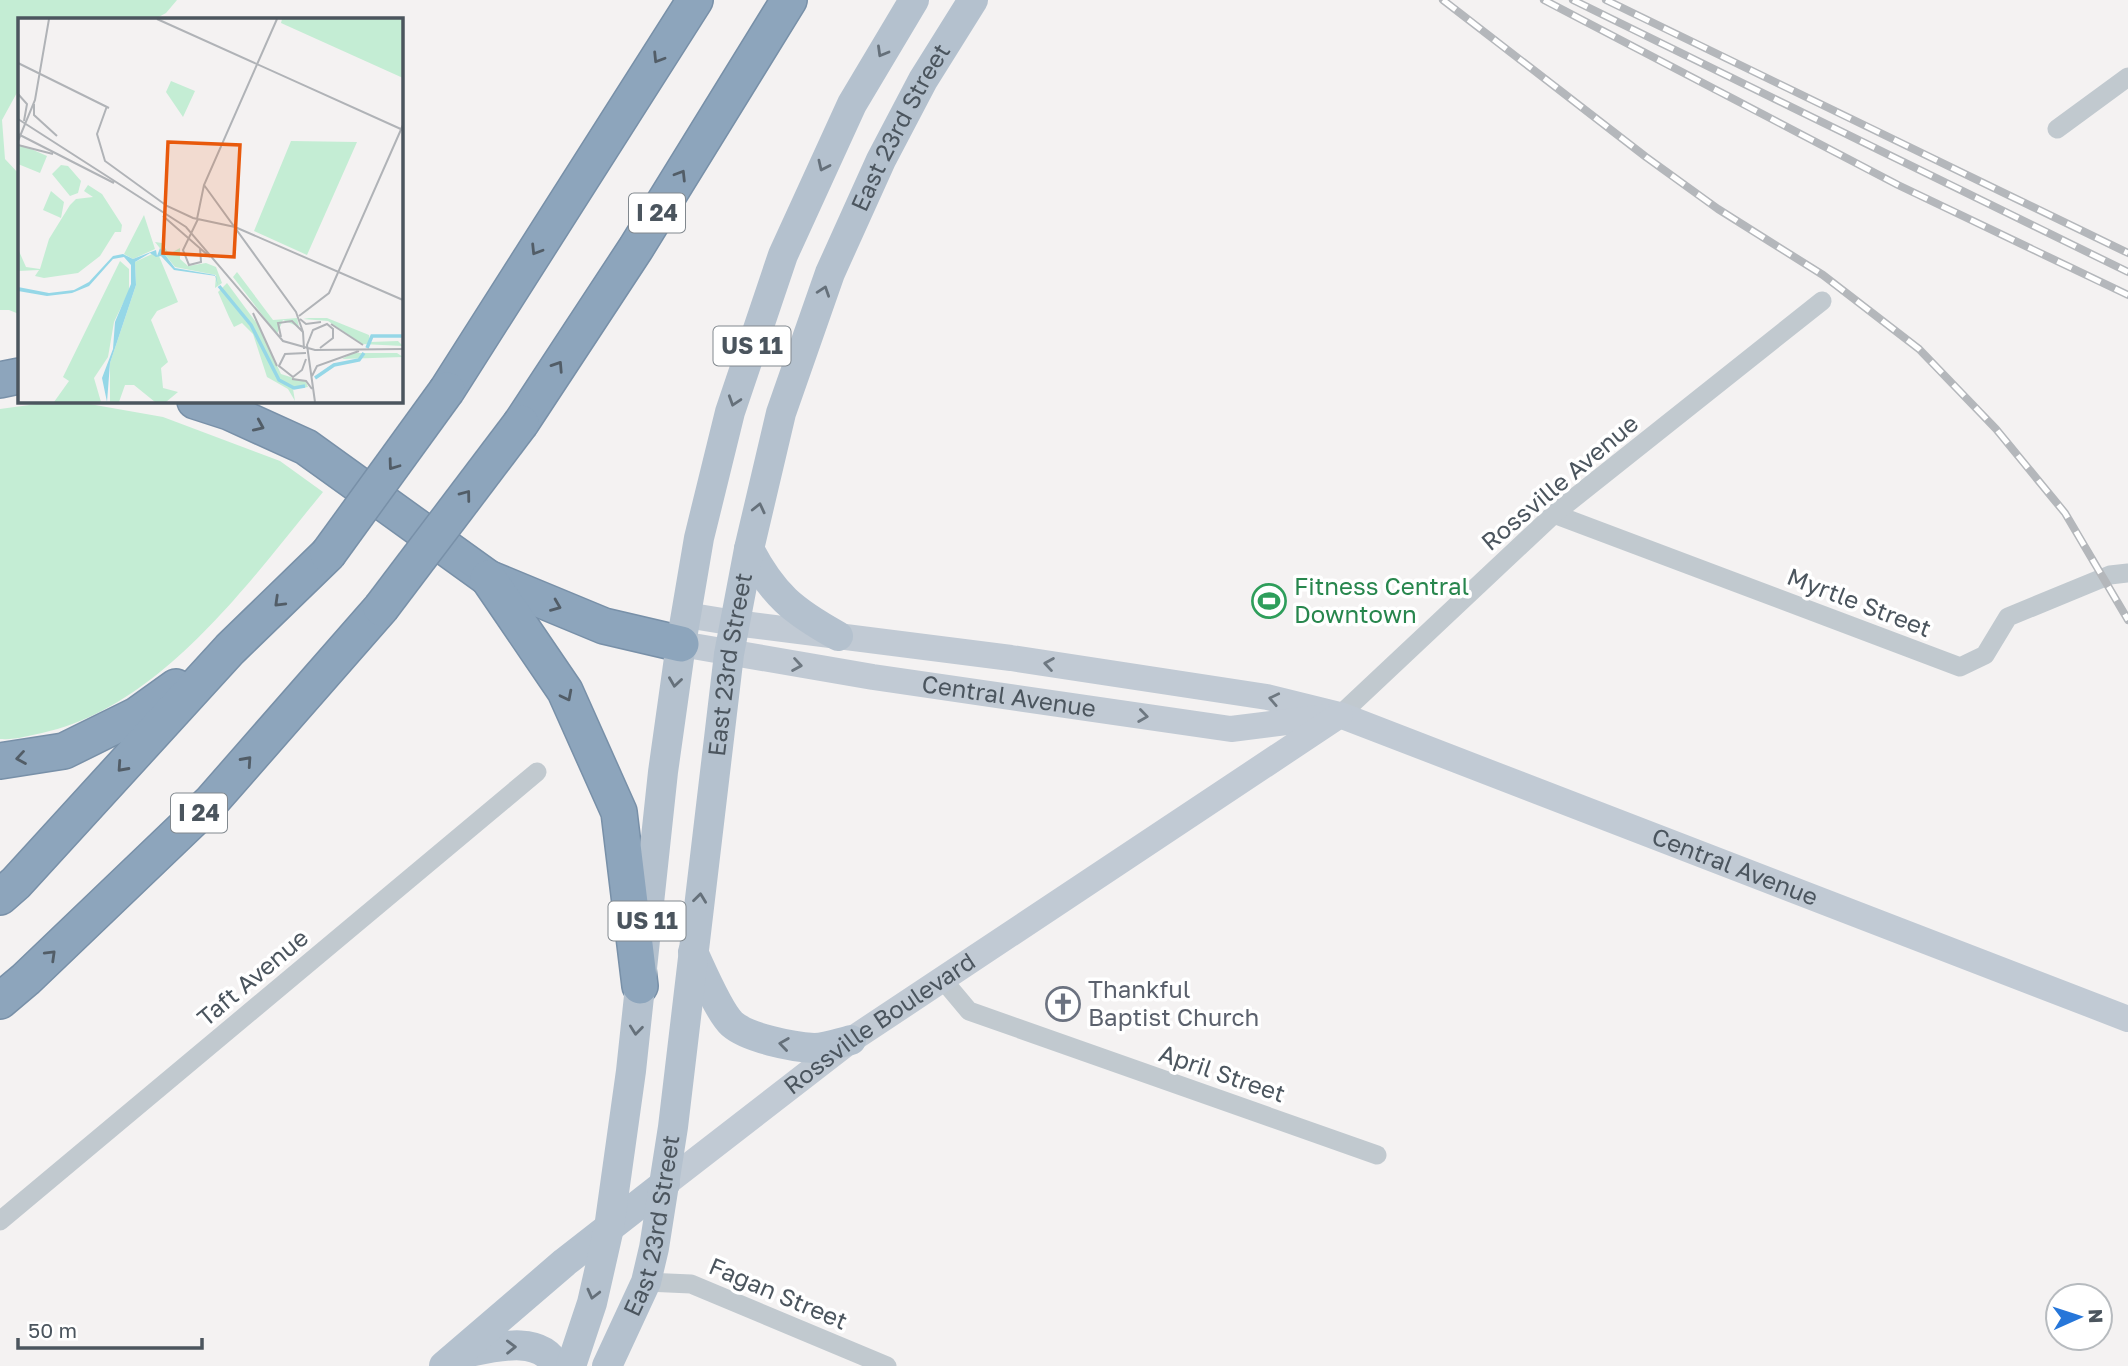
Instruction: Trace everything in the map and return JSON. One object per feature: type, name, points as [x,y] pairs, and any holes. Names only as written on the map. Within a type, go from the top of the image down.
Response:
[{"type":"highway","points":[[0,897],[16,883],[230,649],[328,554],[447,390],[695,0]]},
{"type":"highway","name":"I 24","points":[[0,1001],[211,802],[381,608],[521,423],[636,248],[789,0]]},
{"type":"highway","points":[[0,380],[18,376]]},
{"type":"highway","points":[[198,402],[229,412],[306,447],[488,578],[604,626],[683,629]]},
{"type":"highway","points":[[488,578],[565,691],[619,812],[640,986]]},
{"type":"highway","points":[[0,761],[64,751],[137,715],[230,649]]},
{"type":"main road","name":"East 23rd Street","points":[[571,1366],[592,1303],[609,1228],[631,1071],[663,772],[683,629],[699,538],[730,412],[783,255],[852,104],[914,0]]},
{"type":"main road","name":"East 23rd Street","points":[[607,1366],[646,1282],[665,1184],[729,654],[749,549],[781,413],[830,272],[881,160],[923,80],[973,0]]},
{"type":"main road","points":[[749,549],[764,577],[783,599],[804,617],[838,636]]},
{"type":"main road","name":"Central Avenue","points":[[683,629],[735,623],[1011,658],[1273,698],[1340,715],[2128,1019]]},
{"type":"main road","name":"Central Avenue","points":[[683,629],[729,654],[1231,729],[1340,715]]},
{"type":"main road","name":"Rossville Boulevard","points":[[451,1360],[609,1228],[851,1040],[1340,715]]},
{"type":"main road","points":[[693,952],[709,988],[732,1024],[768,1042],[816,1048],[851,1040]]},
{"type":"main road","points":[[451,1360],[508,1346],[541,1349],[556,1366]]},
{"type":"street","points":[[2057,129],[2128,77]]},
{"type":"street","name":"Rossville Avenue","points":[[1340,715],[1554,514],[1822,301]]},
{"type":"street","name":"Myrtle Street","points":[[1554,514],[1960,667],[1985,655],[2008,617],[2110,575],[2128,573]]},
{"type":"street","name":"Taft Avenue","points":[[0,1221],[537,772]]},
{"type":"street","name":"April Street","points":[[943,980],[969,1011],[1377,1154]]},
{"type":"street","name":"Fagan Street","points":[[646,1282],[691,1284],[887,1366]]},
{"type":"green space","points":[[0,0],[177,0],[166,13],[157,18],[18,18],[18,91],[2,120],[5,159],[18,173],[18,314],[0,310]]},
{"type":"green space","points":[[78,402],[163,417],[280,461],[323,492],[233,601],[164,669],[126,697],[85,719],[42,733],[0,739],[0,409]]},
{"type":"railway","points":[[1443,0],[1646,157],[1718,209],[1823,275],[1919,349],[1996,429],[2065,513],[2128,620]]},
{"type":"railway","points":[[1544,0],[1898,185],[2128,295]]},
{"type":"railway","points":[[1573,0],[2128,272]]},
{"type":"railway","points":[[1606,0],[2128,253]]},
{"type":"place","name":"Fitness Central Downtown","points":[[1269,601]]},
{"type":"place","name":"Thankful Baptist Church","points":[[1063,1004]]}]
